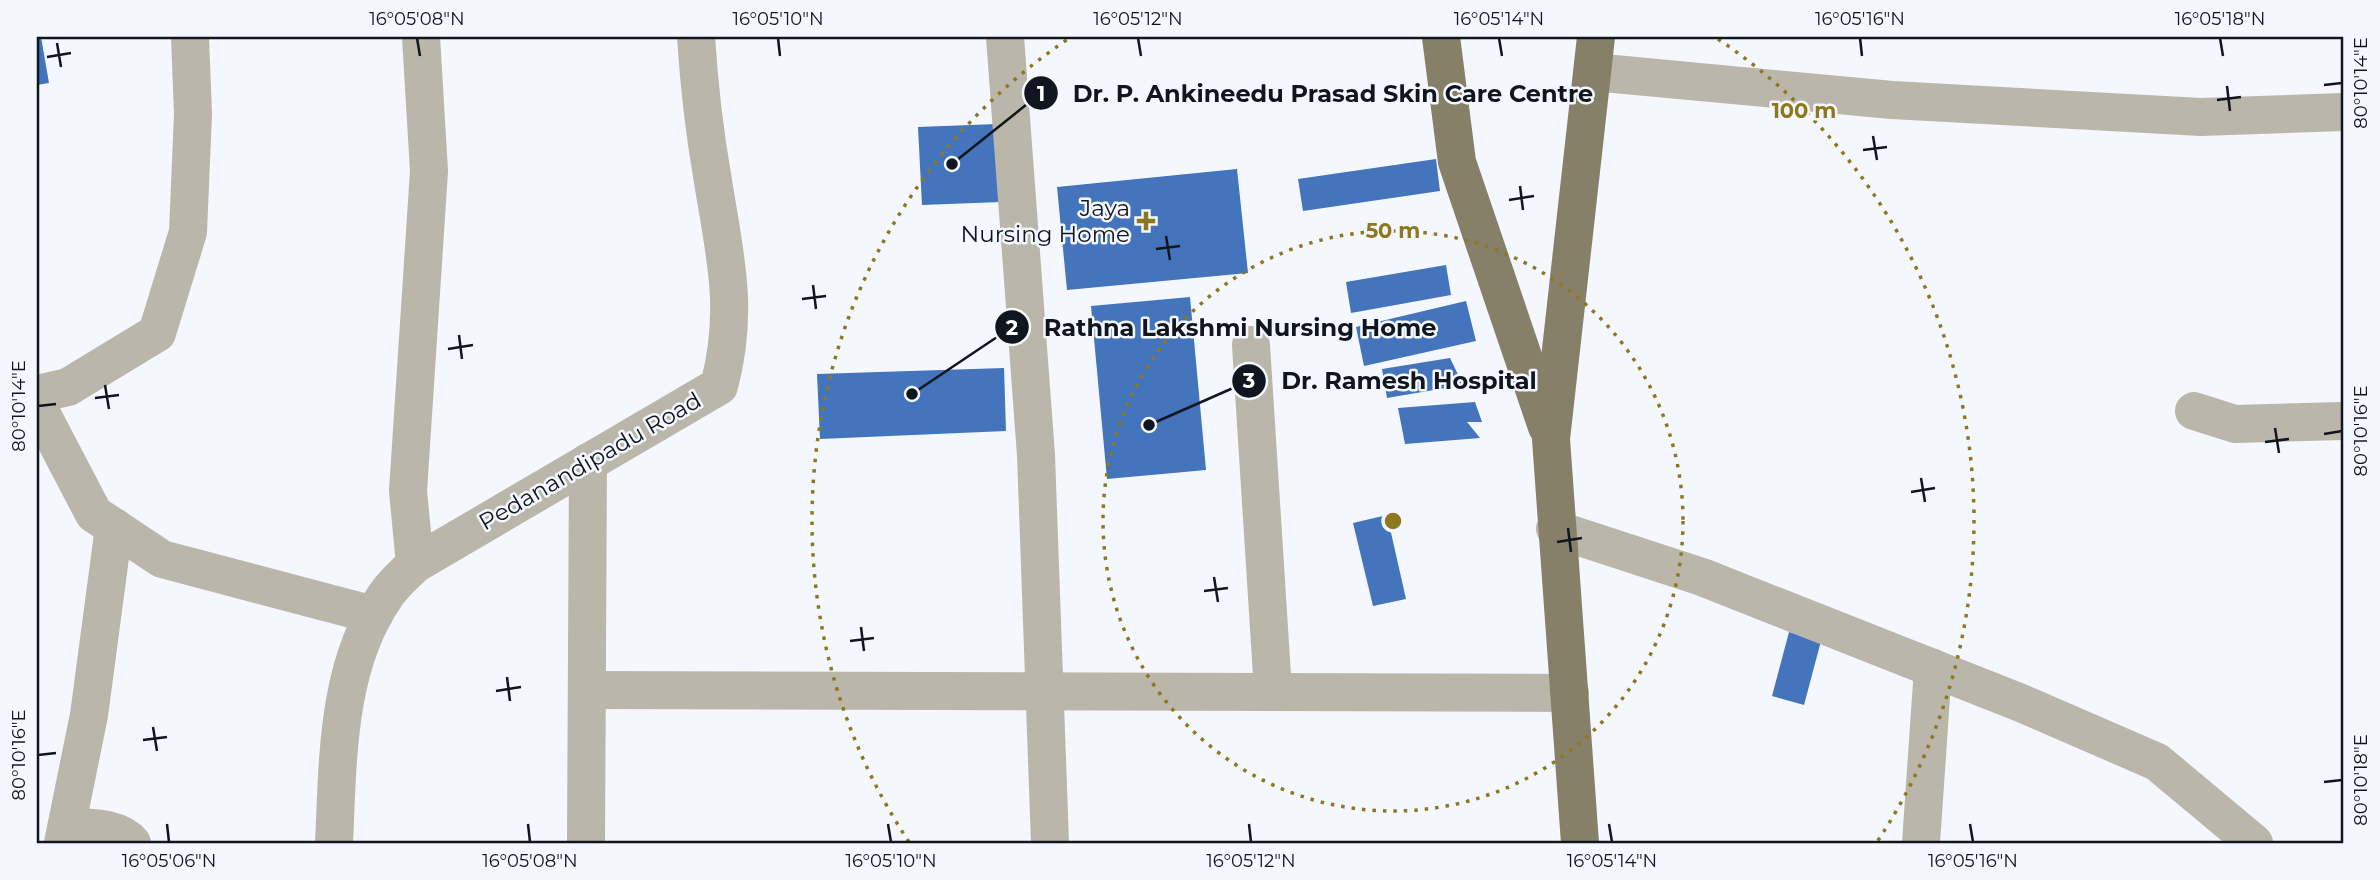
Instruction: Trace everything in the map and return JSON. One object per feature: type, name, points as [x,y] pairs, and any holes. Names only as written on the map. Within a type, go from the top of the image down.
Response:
[{"type":"main road","points":[[1441,37],[1457,162],[1551,439]]},
{"type":"main road","points":[[1580,843],[1555,529],[1551,439],[1594,54]]},
{"type":"street","points":[[37,394],[68,387],[157,333],[188,232],[193,114],[190,37]]},
{"type":"street","points":[[415,564],[408,491],[429,171],[421,37]]},
{"type":"street","name":"Pedanandipadu Road","points":[[334,843],[340,722],[365,632],[386,594],[415,564],[719,386],[730,347],[731,298],[701,110],[696,37]]},
{"type":"street","points":[[1005,37],[1036,455],[1050,843]]},
{"type":"street","points":[[1594,54],[1892,100],[2188,116],[2343,112]]},
{"type":"street","points":[[1251,345],[1273,691]]},
{"type":"street","points":[[37,405],[94,514],[162,559],[374,615]]},
{"type":"street","points":[[2194,411],[2235,424],[2343,421]]},
{"type":"street","points":[[586,843],[588,463]]},
{"type":"street","points":[[114,527],[89,715],[65,834],[115,832],[124,835],[132,843]]},
{"type":"street","points":[[1555,529],[1703,577],[1933,668],[2157,762],[2253,843]]},
{"type":"street","points":[[1921,843],[1933,668]]},
{"type":"street","points":[[587,690],[1570,694]]},
{"type":"building","points":[[37,37],[41,37],[49,83],[37,85]]},
{"type":"building","points":[[997,124],[1001,202],[922,205],[918,127]]},
{"type":"building","points":[[1436,159],[1440,191],[1303,211],[1298,179]]},
{"type":"building","points":[[1237,169],[1248,273],[1067,290],[1057,187]]},
{"type":"building","points":[[1446,265],[1451,295],[1351,313],[1346,282]]},
{"type":"building","points":[[1190,297],[1206,470],[1107,479],[1091,306]]},
{"type":"building","points":[[1466,301],[1476,341],[1364,366],[1356,327]]},
{"type":"building","points":[[1450,358],[1463,385],[1387,398],[1382,369]]},
{"type":"building","points":[[1004,368],[1006,431],[820,439],[817,374]]},
{"type":"building","points":[[1475,402],[1482,422],[1467,422],[1480,438],[1405,444],[1398,408]]},
{"type":"building","points":[[1387,515],[1406,599],[1373,606],[1353,523]]},
{"type":"building","points":[[1789,632],[1821,641],[1804,705],[1772,696]]},
{"type":"place","name":"Dr. P. Ankineedu Prasad Skin Care Centre","points":[[952,164]]},
{"type":"place","name":"Jaya Nursing Home","points":[[1146,221]]},
{"type":"place","name":"Rathna Lakshmi Nursing Home","points":[[912,394]]},
{"type":"place","name":"Dr. Ramesh Hospital","points":[[1149,425]]}]
